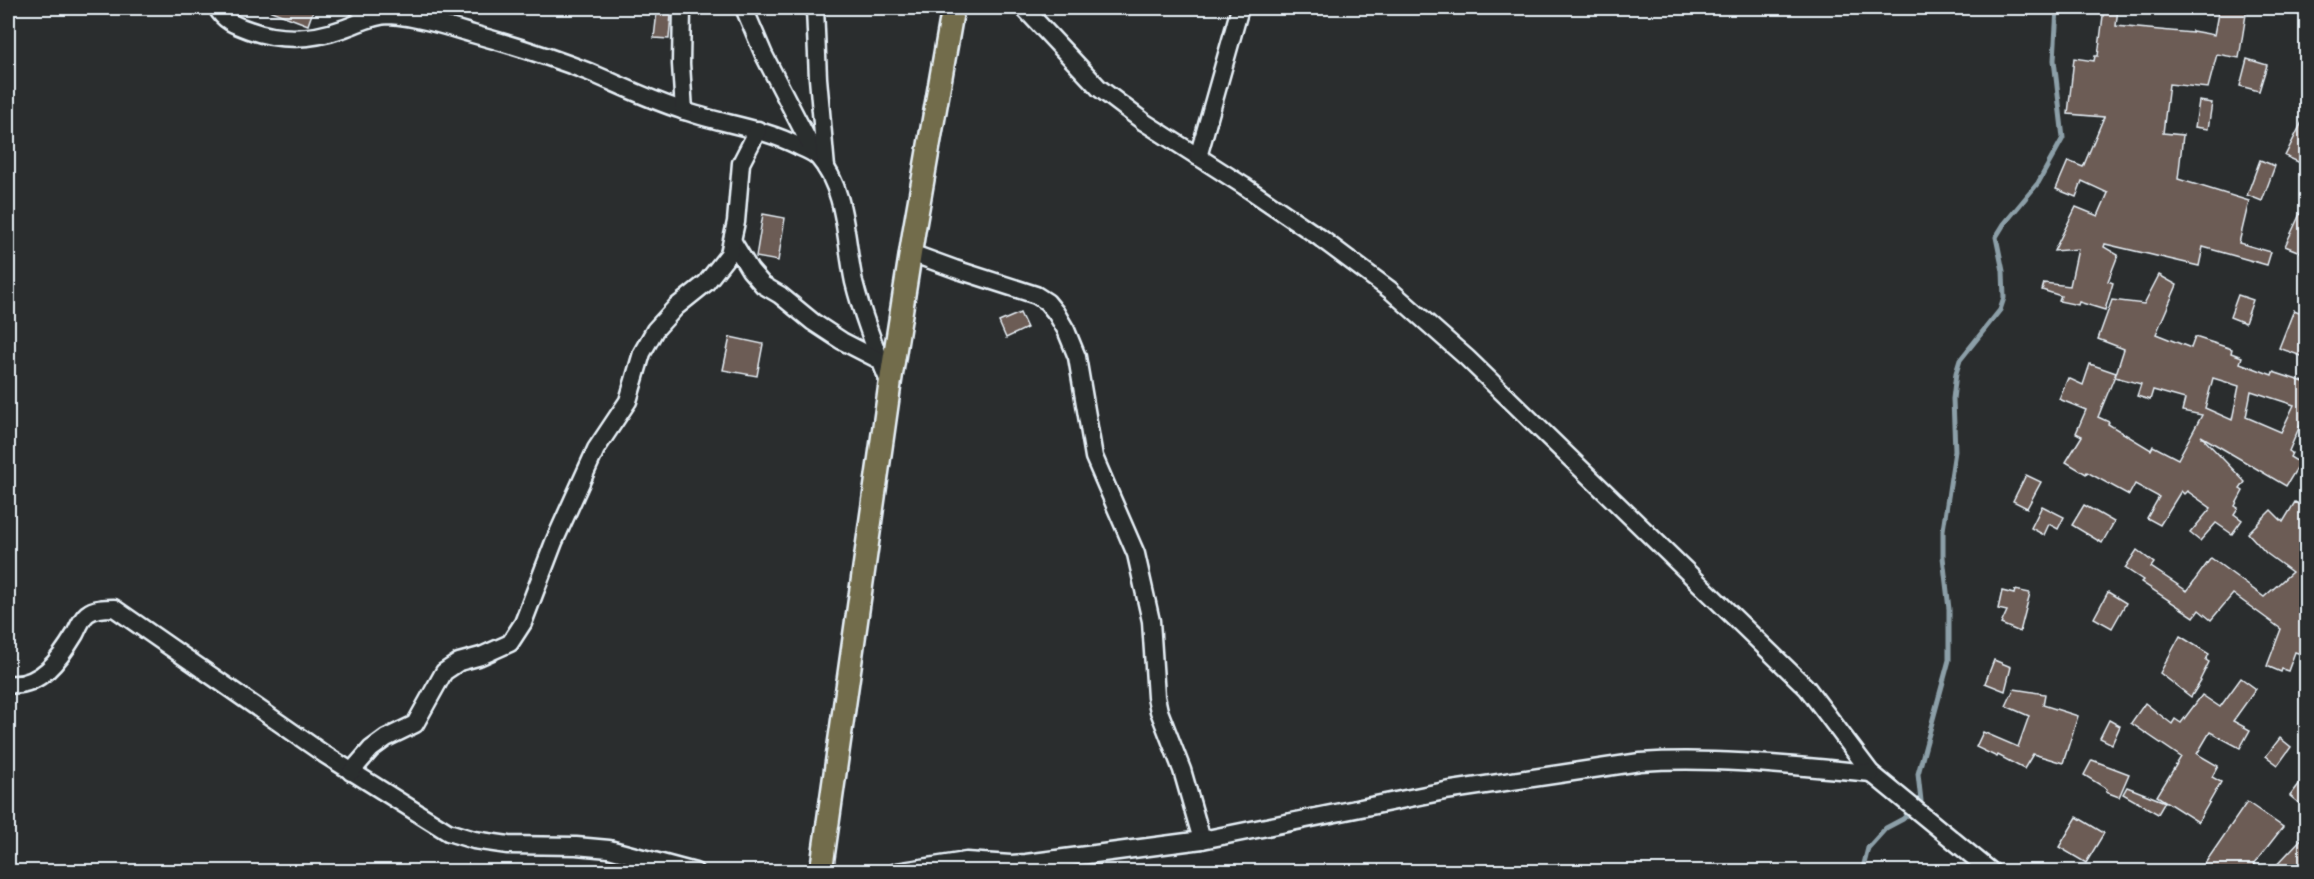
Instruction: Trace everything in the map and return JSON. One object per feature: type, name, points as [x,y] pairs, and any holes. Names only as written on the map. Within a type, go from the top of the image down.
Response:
[{"type":"main road","points":[[821,872],[890,384],[953,8]]},
{"type":"street","points":[[217,8],[220,14],[232,24],[262,35],[284,38],[321,35],[341,30],[374,16]]},
{"type":"street","points":[[358,8],[374,16],[408,18],[444,25],[555,59],[684,111],[758,130],[815,154]]},
{"type":"street","points":[[682,8],[681,64],[684,111]]},
{"type":"street","points":[[744,8],[764,55],[815,154],[826,168],[834,184],[842,213],[854,281],[868,334],[890,384]]},
{"type":"street","points":[[815,8],[818,78],[826,168]]},
{"type":"street","points":[[1024,8],[1099,88],[1144,122],[1328,243],[1390,290],[1467,358],[1807,688],[1871,773],[1992,872]]},
{"type":"street","points":[[1198,157],[1240,8]]},
{"type":"street","points":[[351,772],[371,749],[386,738],[416,724],[444,672],[459,662],[481,657],[510,643],[528,615],[554,542],[596,449],[628,400],[642,353],[655,330],[675,307],[706,283],[729,254],[733,242],[741,163],[758,130]]},
{"type":"street","points":[[733,242],[750,270],[763,285],[842,341],[879,360]]},
{"type":"street","points":[[911,253],[1036,295],[1047,302],[1066,330],[1077,357],[1095,457],[1136,554],[1151,621],[1158,704],[1182,770],[1202,840]]},
{"type":"street","points":[[8,684],[19,685],[34,681],[47,671],[68,645],[87,613],[101,608],[114,608],[351,772],[448,832],[474,840],[508,845],[609,849],[695,872]]},
{"type":"street","points":[[896,872],[966,861],[1026,863],[1202,840],[1445,791],[1640,762],[1667,760],[1791,765],[1871,773]]},
{"type":"building","points":[[266,8],[314,8],[308,25]]},
{"type":"building","points":[[2104,8],[2118,8],[2116,26],[2192,33],[2192,31],[2214,35],[2219,8],[2247,8],[2239,58],[2217,54],[2208,88],[2169,84],[2163,133],[2183,135],[2178,179],[2249,201],[2239,243],[2271,252],[2267,265],[2203,247],[2199,266],[2105,244],[2104,247],[2118,255],[2108,281],[2113,283],[2105,310],[2079,302],[2078,305],[2059,301],[2061,296],[2042,290],[2044,283],[2070,286],[2078,249],[2054,251],[2076,207],[2098,216],[2108,193],[2082,181],[2076,197],[2056,189],[2068,161],[2083,167],[2104,117],[2068,114],[2074,58],[2094,61],[2095,56],[2098,56]]},
{"type":"building","points":[[657,12],[671,14],[669,39],[654,38]]},
{"type":"building","points":[[2247,59],[2267,65],[2259,91],[2240,86]]},
{"type":"building","points":[[2199,101],[2212,103],[2208,129],[2195,127]]},
{"type":"building","points":[[2307,112],[2307,166],[2285,156]]},
{"type":"building","points":[[2260,160],[2275,166],[2262,201],[2247,195]]},
{"type":"building","points":[[2307,199],[2307,238],[2300,252],[2285,246]]},
{"type":"building","points":[[763,214],[785,218],[778,261],[756,257]]},
{"type":"building","points":[[2159,275],[2177,285],[2156,334],[2191,348],[2195,337],[2232,349],[2231,353],[2242,357],[2240,363],[2272,375],[2273,372],[2304,382],[2307,378],[2307,424],[2302,421],[2289,451],[2292,453],[2290,457],[2300,463],[2286,486],[2201,436],[2245,482],[2240,489],[2243,491],[2235,506],[2238,508],[2234,514],[2242,520],[2232,534],[2216,523],[2200,541],[2190,533],[2211,508],[2187,491],[2184,494],[2181,491],[2160,525],[2147,518],[2159,497],[2135,484],[2129,495],[2066,462],[2082,436],[2076,433],[2086,410],[2059,399],[2068,378],[2083,385],[2090,364],[2116,373],[2098,417],[2151,450],[2153,446],[2178,459],[2202,415],[2182,411],[2185,399],[2153,390],[2150,400],[2137,396],[2141,384],[2115,377],[2124,349],[2098,339],[2112,300],[2144,304]],"holes":[[[2213,378],[2239,386],[2232,420],[2205,408]],[[2251,391],[2294,405],[2281,432],[2246,417]]]},
{"type":"building","points":[[2238,295],[2253,300],[2245,323],[2230,317]]},
{"type":"building","points":[[2294,310],[2307,315],[2307,358],[2279,348]]},
{"type":"building","points":[[1020,313],[1027,328],[1006,338],[999,322]]},
{"type":"building","points":[[730,337],[763,344],[757,376],[723,370]]},
{"type":"building","points":[[2026,475],[2041,482],[2027,508],[2013,501]]},
{"type":"building","points":[[2295,502],[2307,508],[2307,516],[2300,528],[2307,532],[2307,656],[2295,652],[2288,671],[2282,669],[2281,672],[2267,666],[2281,629],[2233,594],[2211,620],[2199,610],[2194,617],[2141,582],[2143,580],[2125,568],[2137,550],[2154,563],[2151,567],[2187,591],[2211,558],[2264,597],[2292,572],[2266,553],[2248,533],[2271,510],[2283,522]]},
{"type":"building","points":[[2084,505],[2114,522],[2102,543],[2072,525]]},
{"type":"building","points":[[2042,506],[2064,517],[2058,529],[2049,524],[2044,535],[2031,528]]},
{"type":"building","points":[[2015,590],[2030,593],[2020,632],[2001,624],[2007,611],[1998,609],[2002,591],[2014,594]]},
{"type":"building","points":[[2108,592],[2126,603],[2112,628],[2094,618]]},
{"type":"building","points":[[2180,636],[2209,654],[2206,660],[2209,662],[2191,697],[2160,673]]},
{"type":"building","points":[[1994,660],[2011,667],[2005,691],[1985,683]]},
{"type":"building","points":[[2241,678],[2256,689],[2233,721],[2250,730],[2240,748],[2210,732],[2197,754],[2218,766],[2212,777],[2221,782],[2198,822],[2157,796],[2181,757],[2131,723],[2145,703],[2172,724],[2175,719],[2181,723],[2202,695],[2220,707]]},
{"type":"building","points":[[2014,689],[2045,694],[2043,705],[2078,716],[2063,763],[2033,754],[2024,769],[1998,755],[1997,757],[1976,747],[1983,732],[2018,747],[2029,716],[2006,706]]},
{"type":"building","points":[[2109,720],[2120,726],[2112,744],[2100,738]]},
{"type":"building","points":[[2280,738],[2291,747],[2278,765],[2266,756]]},
{"type":"building","points":[[2092,760],[2129,774],[2119,797],[2106,792],[2107,789],[2084,775]]},
{"type":"building","points":[[2307,774],[2307,796],[2300,804],[2290,796]]},
{"type":"building","points":[[2127,787],[2165,802],[2158,814],[2123,794]]},
{"type":"building","points":[[2247,802],[2283,827],[2254,864],[2263,872],[2199,872]]},
{"type":"building","points":[[2077,817],[2104,833],[2086,863],[2059,847]]},
{"type":"building","points":[[2307,833],[2307,856],[2295,872],[2270,872]]},
{"type":"waterway","points":[[1862,872],[1868,848],[1886,828],[1903,819],[1921,801],[1918,774],[1949,660],[1949,609],[1943,557],[1943,530],[1955,451],[1953,399],[1956,373],[1960,360],[2000,310],[2004,298],[2003,271],[1996,237],[2038,183],[2063,138],[2054,60],[2057,8]]}]
